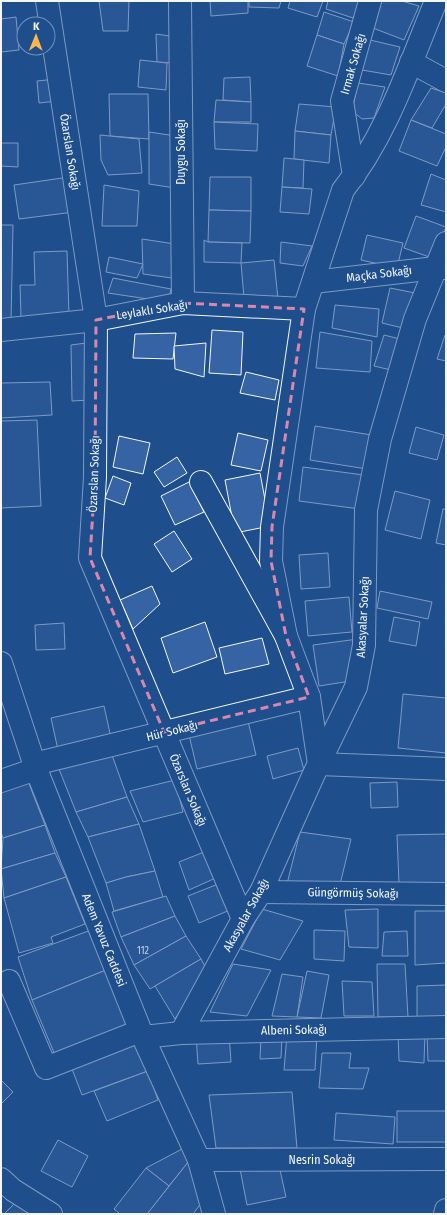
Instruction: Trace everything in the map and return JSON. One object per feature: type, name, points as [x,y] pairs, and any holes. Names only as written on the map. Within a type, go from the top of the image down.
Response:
[{"type":"street","name":"Özarslan Sokağı","points":[[47,1],[96,320],[95,477],[90,558],[243,919]]},
{"type":"street","name":"Duygu Sokağı","points":[[180,1],[183,303]]},
{"type":"street","name":"Irmak Sokağı","points":[[354,176],[342,101],[370,1]]},
{"type":"street","points":[[286,636],[271,561],[272,527],[304,309],[343,190],[354,176],[387,121],[436,1]]},
{"type":"street","points":[[411,62],[446,81]]},
{"type":"street","name":"Akasyalar Sokağı","points":[[181,1033],[243,919],[261,892],[356,687],[364,645],[366,510],[378,446],[415,319],[441,268],[446,243]]},
{"type":"street","name":"Maçka Sokağı","points":[[312,282],[441,268]]},
{"type":"street","name":"Leylaklı Sokağı","points":[[1,330],[96,320],[183,303],[304,309]]},
{"type":"street","points":[[201,482],[286,636],[309,697],[319,764],[446,769]]},
{"type":"street","name":"Adem Yavuz Caddesi","points":[[1,663],[35,766],[142,1034],[199,1160],[214,1214]]},
{"type":"street","name":"Hür Sokağı","points":[[1,781],[35,766],[164,732],[309,697]]},
{"type":"street","name":"Güngörmüş Sokağı","points":[[261,892],[446,894]]},
{"type":"street","name":"Albeni Sokağı","points":[[9,981],[46,1068],[142,1034],[446,1027]]},
{"type":"street","name":"Nesrin Sokağı","points":[[199,1160],[446,1159]]},
{"type":"street","points":[[1,1179],[13,1190],[51,1214]]},
{"type":"street","points":[[445,1214],[446,1210]]},
{"type":"highlighted area","points":[[183,303],[304,309],[272,527],[271,561],[286,636],[309,697],[164,732],[90,558],[95,477],[96,320]]},
{"type":"building","points":[[99,1],[129,1],[128,31],[103,31]]},
{"type":"building","points":[[210,1],[248,1],[248,13],[211,16]]},
{"type":"building","points":[[249,1],[281,1],[279,8],[249,7]]},
{"type":"building","points":[[290,1],[323,1],[317,17],[288,8]]},
{"type":"building","points":[[328,1],[363,1],[353,18],[326,9]]},
{"type":"building","points":[[382,1],[402,1],[419,6],[404,40],[373,28]]},
{"type":"building","points":[[324,12],[354,22],[344,44],[317,35]]},
{"type":"building","points":[[16,17],[16,50],[1,52],[1,19]]},
{"type":"building","points":[[156,34],[176,37],[175,63],[157,62]]},
{"type":"building","points":[[317,35],[344,44],[338,76],[307,66]]},
{"type":"building","points":[[370,40],[400,47],[391,75],[362,70]]},
{"type":"building","points":[[140,60],[167,63],[166,90],[138,87]]},
{"type":"building","points":[[250,77],[251,102],[223,100],[224,78]]},
{"type":"building","points":[[56,79],[57,101],[39,103],[37,81]]},
{"type":"building","points":[[358,83],[385,87],[374,118],[362,119],[352,111]]},
{"type":"building","points":[[431,88],[446,93],[446,104],[432,128],[411,120]]},
{"type":"building","points":[[109,94],[148,94],[149,139],[110,136]]},
{"type":"building","points":[[216,100],[251,102],[251,122],[214,122]]},
{"type":"building","points":[[299,104],[336,107],[331,135],[295,131]]},
{"type":"building","points":[[411,120],[446,134],[446,147],[437,166],[399,151]]},
{"type":"building","points":[[214,122],[258,124],[257,151],[215,149]]},
{"type":"building","points":[[295,131],[331,135],[329,163],[294,159]]},
{"type":"building","points":[[149,132],[176,136],[175,188],[149,184]]},
{"type":"building","points":[[100,135],[139,139],[142,173],[108,175],[101,160]]},
{"type":"building","points":[[1,143],[18,143],[18,167],[1,166]]},
{"type":"building","points":[[284,158],[304,160],[303,188],[282,187]]},
{"type":"building","points":[[431,174],[446,180],[446,212],[421,205]]},
{"type":"building","points":[[69,177],[74,212],[19,219],[14,185]]},
{"type":"building","points":[[210,177],[251,177],[251,211],[209,210]]},
{"type":"building","points":[[104,185],[139,191],[137,226],[102,226]]},
{"type":"building","points":[[282,187],[312,189],[309,214],[280,212]]},
{"type":"building","points":[[209,210],[251,211],[250,243],[208,242]]},
{"type":"building","points":[[416,216],[446,227],[435,259],[404,248]]},
{"type":"building","points":[[1,225],[13,225],[11,322],[1,322]]},
{"type":"building","points":[[367,235],[403,243],[397,268],[361,260]]},
{"type":"building","points":[[142,239],[175,244],[172,278],[143,274]]},
{"type":"building","points":[[204,240],[208,242],[242,243],[241,263],[204,262]]},
{"type":"building","points":[[281,242],[312,246],[303,266],[280,263]]},
{"type":"building","points":[[67,251],[69,316],[21,317],[20,285],[35,285],[34,252]]},
{"type":"building","points":[[109,257],[143,264],[137,278],[106,272]]},
{"type":"building","points":[[274,260],[278,299],[244,298],[241,263]]},
{"type":"building","points":[[113,278],[171,289],[168,302],[108,293]]},
{"type":"building","points":[[390,288],[420,294],[407,329],[382,323]]},
{"type":"building","points":[[335,305],[379,309],[377,337],[332,328]]},
{"type":"building","points":[[212,330],[243,332],[241,375],[209,373]]},
{"type":"building","points":[[320,332],[372,341],[370,372],[316,368]]},
{"type":"building","points":[[176,333],[173,359],[133,358],[135,334]]},
{"type":"building","points":[[384,335],[404,340],[395,371],[374,366]]},
{"type":"building","points":[[445,335],[446,336],[446,361],[437,359]]},
{"type":"building","points":[[86,343],[90,400],[72,401],[71,345]]},
{"type":"building","points":[[206,343],[204,377],[175,369],[174,346]]},
{"type":"building","points":[[246,372],[279,380],[275,400],[240,393]]},
{"type":"building","points":[[50,382],[52,415],[1,418],[1,383]]},
{"type":"building","points":[[37,420],[41,506],[1,508],[1,421]]},
{"type":"building","points":[[315,426],[372,435],[367,469],[310,460]]},
{"type":"building","points":[[416,427],[444,435],[437,460],[409,453]]},
{"type":"building","points":[[238,433],[268,440],[261,471],[231,465]]},
{"type":"building","points":[[119,436],[150,443],[143,474],[113,467]]},
{"type":"building","points":[[177,457],[187,473],[164,487],[154,472]]},
{"type":"building","points":[[303,467],[364,475],[360,509],[299,501]]},
{"type":"building","points":[[260,473],[270,526],[235,533],[225,480]]},
{"type":"building","points":[[113,476],[131,483],[124,505],[105,498]]},
{"type":"building","points":[[189,482],[204,512],[175,525],[161,496]]},
{"type":"building","points":[[395,491],[430,500],[421,539],[385,530]]},
{"type":"building","points":[[443,509],[446,509],[446,545],[436,543]]},
{"type":"building","points":[[174,531],[192,559],[172,572],[154,544]]},
{"type":"building","points":[[328,553],[330,587],[301,589],[299,555]]},
{"type":"building","points":[[152,586],[160,604],[133,629],[120,600]]},
{"type":"building","points":[[380,591],[432,602],[428,619],[377,608]]},
{"type":"building","points":[[349,597],[352,632],[308,636],[305,601]]},
{"type":"building","points":[[394,617],[420,622],[416,646],[389,641]]},
{"type":"building","points":[[205,622],[217,657],[173,673],[161,638]]},
{"type":"building","points":[[64,623],[65,649],[36,650],[35,625]]},
{"type":"building","points":[[262,638],[269,664],[225,674],[219,648]]},
{"type":"building","points":[[358,639],[351,681],[319,686],[313,645]]},
{"type":"building","points":[[403,694],[446,698],[446,753],[398,748]]},
{"type":"building","points":[[104,706],[111,738],[58,750],[51,718]]},
{"type":"building","points":[[248,721],[256,755],[197,769],[189,735]]},
{"type":"building","points":[[298,748],[304,770],[273,779],[267,756]]},
{"type":"building","points":[[112,755],[127,797],[76,812],[59,769]]},
{"type":"building","points":[[175,780],[183,812],[143,822],[130,791]]},
{"type":"building","points":[[28,781],[45,825],[3,838],[1,832],[1,792]]},
{"type":"building","points":[[397,782],[398,807],[371,808],[370,783]]},
{"type":"building","points":[[127,797],[139,824],[88,837],[76,812]]},
{"type":"building","points":[[139,824],[155,871],[106,883],[88,837]]},
{"type":"building","points":[[45,825],[55,853],[1,869],[3,838]]},
{"type":"building","points":[[300,832],[351,839],[338,893],[287,884]]},
{"type":"building","points":[[446,834],[446,884],[399,884],[397,835]]},
{"type":"building","points":[[209,850],[220,876],[189,890],[179,862]]},
{"type":"building","points":[[55,853],[66,877],[4,898],[1,869]]},
{"type":"building","points":[[155,871],[163,897],[114,911],[106,883]]},
{"type":"building","points":[[66,877],[85,924],[51,937],[53,943],[19,953],[4,898]]},
{"type":"building","points":[[218,884],[230,910],[199,923],[188,896]]},
{"type":"building","points":[[166,896],[175,916],[121,937],[112,912]]},
{"type":"building","points":[[262,909],[303,921],[280,960],[241,949]]},
{"type":"building","points":[[378,909],[378,948],[349,947],[345,910]]},
{"type":"building","points":[[415,911],[446,911],[446,963],[415,965]]},
{"type":"building","points":[[175,916],[186,936],[134,965],[121,937]]},
{"type":"building","points":[[91,930],[106,970],[32,1000],[18,957]]},
{"type":"building","points":[[314,930],[345,931],[344,961],[314,959]]},
{"type":"building","points":[[407,931],[408,956],[382,956],[384,932]]},
{"type":"building","points":[[186,936],[201,959],[150,989],[134,965]]},
{"type":"building","points":[[201,959],[207,970],[175,1019],[155,986]]},
{"type":"building","points":[[233,964],[271,970],[247,1016],[210,1012]]},
{"type":"building","points":[[377,964],[405,964],[408,1017],[378,1017]]},
{"type":"building","points":[[106,970],[128,1025],[55,1055],[32,1000]]},
{"type":"building","points":[[307,971],[329,975],[321,1018],[297,1017]]},
{"type":"building","points":[[282,974],[303,977],[297,1017],[272,1016]]},
{"type":"building","points":[[342,981],[372,982],[374,1016],[344,1016]]},
{"type":"building","points":[[446,985],[446,1018],[417,1019],[417,986]]},
{"type":"building","points":[[229,1033],[231,1062],[198,1064],[196,1035]]},
{"type":"building","points":[[425,1033],[424,1063],[399,1061],[398,1034]]},
{"type":"building","points":[[427,1034],[446,1034],[446,1061],[428,1061]]},
{"type":"building","points":[[287,1035],[317,1035],[315,1070],[284,1070]]},
{"type":"building","points":[[261,1036],[282,1036],[281,1058],[260,1059]]},
{"type":"building","points":[[138,1042],[148,1071],[82,1095],[72,1069]]},
{"type":"building","points":[[322,1053],[351,1053],[349,1068],[369,1068],[363,1089],[319,1088]]},
{"type":"building","points":[[148,1071],[158,1100],[107,1121],[94,1091]]},
{"type":"building","points":[[1,1080],[13,1092],[1,1104]]},
{"type":"building","points":[[292,1092],[297,1148],[216,1148],[209,1095]]},
{"type":"building","points":[[397,1111],[446,1111],[446,1142],[397,1142]]},
{"type":"building","points":[[336,1113],[395,1117],[393,1144],[334,1140]]},
{"type":"building","points":[[58,1140],[88,1156],[72,1187],[41,1171]]},
{"type":"building","points":[[182,1149],[189,1161],[169,1186],[146,1168]]},
{"type":"building","points":[[189,1161],[202,1202],[193,1214],[147,1214]]},
{"type":"building","points":[[278,1161],[286,1197],[247,1205],[240,1169]]},
{"type":"building","points":[[146,1168],[169,1186],[147,1214],[120,1214],[114,1209]]},
{"type":"building","points":[[19,1199],[35,1214],[4,1214]]}]
